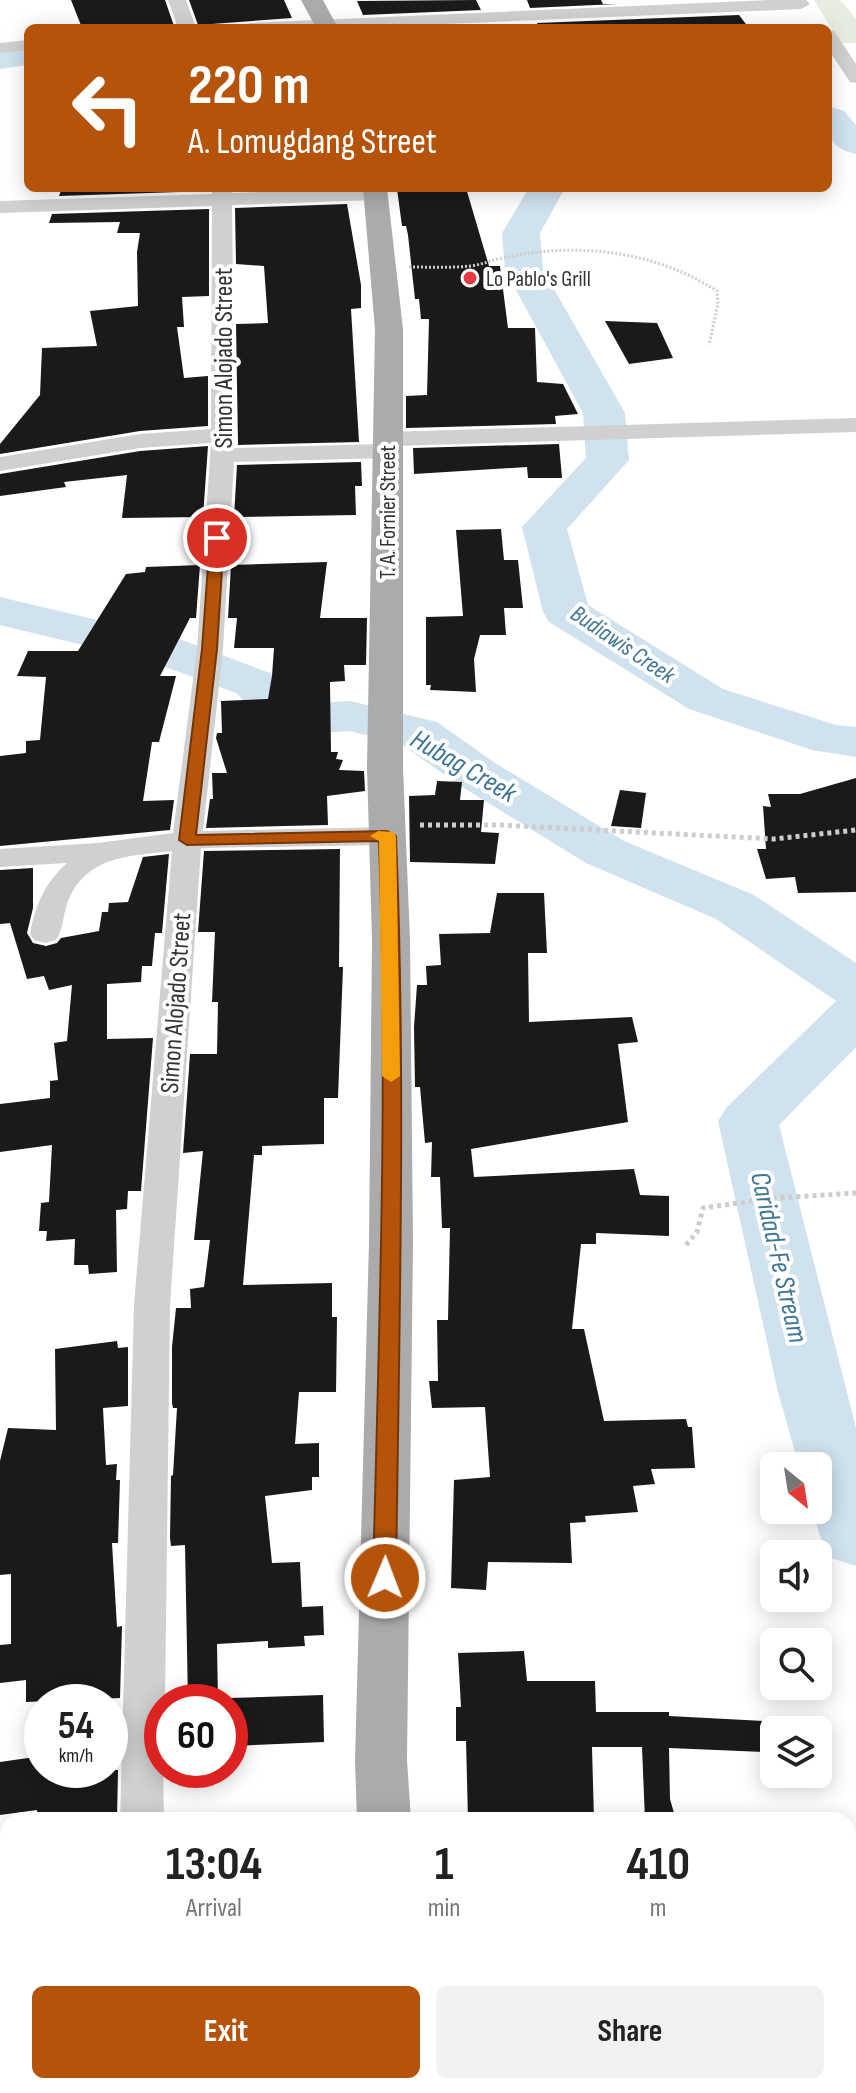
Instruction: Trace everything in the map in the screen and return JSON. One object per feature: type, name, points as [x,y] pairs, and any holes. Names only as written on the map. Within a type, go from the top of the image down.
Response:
[{"type":"main road","points":[[312,0],[325,24]]},
{"type":"main road","name":"T. A. Fornier Street","points":[[376,192],[389,329],[385,767],[391,940],[391,1211],[381,1760],[384,1812]]},
{"type":"street","points":[[177,0],[186,24]]},
{"type":"street","points":[[335,24],[488,7],[800,2],[819,24]]},
{"type":"street","points":[[832,41],[856,78]]},
{"type":"street","points":[[0,48],[24,45]]},
{"type":"street","points":[[0,207],[223,194],[325,192]]},
{"type":"street","name":"Simon Alojado Street","points":[[142,1812],[152,1305],[187,840],[208,660],[223,445],[223,194]]},
{"type":"street","points":[[0,464],[140,441],[223,445],[388,445],[856,425]]},
{"type":"street","points":[[0,858],[98,852],[187,840],[387,830]]},
{"type":"street","points":[[45,934],[49,904],[62,882],[98,852]]},
{"type":"path","points":[[384,268],[480,265],[510,256],[558,251],[603,251],[656,263],[701,279],[717,291],[718,304],[709,345]]},
{"type":"path","points":[[387,830],[498,825],[774,839],[856,830]]},
{"type":"path","points":[[686,1245],[697,1232],[703,1208],[775,1198],[856,1193]]},
{"type":"shaded area","points":[[814,0],[840,0],[856,19],[856,43],[840,43],[832,24],[829,24]]},
{"type":"building","points":[[71,0],[165,0],[173,24],[80,24]]},
{"type":"building","points":[[189,0],[284,0],[292,18],[211,24],[198,24]]},
{"type":"building","points":[[476,0],[481,10],[363,15],[357,1]]},
{"type":"building","points":[[527,0],[601,0],[603,4],[617,4],[530,8]]},
{"type":"building","points":[[739,15],[746,24],[537,24]]},
{"type":"building","points":[[60,192],[179,192],[59,196]]},
{"type":"building","points":[[397,192],[467,192],[489,266],[500,266],[508,328],[535,328],[537,382],[563,384],[578,414],[555,416],[556,424],[406,428],[406,396],[427,395],[429,319],[421,319],[419,299],[415,299],[408,235],[406,226],[402,226]]},
{"type":"building","points":[[347,204],[361,285],[361,308],[351,309],[359,442],[238,445],[236,324],[268,323],[264,266],[236,264],[235,208]]},
{"type":"building","points":[[209,209],[209,296],[182,297],[184,327],[177,327],[184,378],[208,376],[208,426],[140,431],[0,454],[0,444],[40,395],[42,348],[97,346],[90,311],[138,306],[137,252],[140,233],[117,233],[120,222],[49,223],[52,214]]},
{"type":"building","points":[[605,321],[657,323],[673,358],[629,364]]},
{"type":"building","points":[[559,444],[562,478],[528,478],[527,467],[414,474],[413,448]]},
{"type":"building","points":[[208,446],[203,517],[122,518],[127,475],[64,482],[66,487],[0,496],[0,474],[140,451]]},
{"type":"building","points":[[361,462],[362,486],[355,486],[356,515],[234,517],[237,465]]},
{"type":"building","points":[[501,529],[504,560],[518,560],[523,608],[504,608],[506,635],[480,635],[474,659],[476,692],[430,690],[431,685],[426,685],[426,617],[463,616],[456,530]]},
{"type":"building","points":[[327,562],[320,618],[367,618],[366,665],[344,665],[345,681],[330,682],[331,752],[338,752],[336,759],[343,760],[339,770],[364,771],[365,791],[327,796],[328,825],[206,828],[210,799],[213,799],[212,773],[227,773],[216,738],[217,733],[222,733],[221,701],[268,699],[272,676],[274,648],[234,648],[237,618],[228,618],[231,565]]},
{"type":"building","points":[[200,565],[196,618],[190,618],[160,676],[176,676],[159,742],[152,742],[143,801],[174,800],[170,830],[0,846],[0,756],[26,753],[26,741],[40,740],[46,677],[17,676],[28,651],[78,651],[126,574],[145,572],[146,567]]},
{"type":"building","points":[[856,778],[856,892],[798,893],[795,877],[766,879],[757,849],[766,849],[763,806],[771,807],[768,794],[800,794]]},
{"type":"building","points":[[437,781],[462,782],[460,800],[484,800],[481,832],[499,833],[495,864],[410,862],[409,796],[435,795]]},
{"type":"building","points":[[620,790],[646,793],[641,828],[611,826]]},
{"type":"building","points":[[340,849],[339,967],[343,967],[338,1098],[324,1098],[324,1144],[262,1146],[262,1155],[254,1155],[243,1285],[332,1283],[332,1317],[337,1317],[336,1392],[299,1392],[295,1444],[319,1443],[319,1477],[312,1477],[312,1490],[265,1496],[272,1563],[300,1562],[302,1607],[323,1606],[324,1635],[304,1636],[305,1646],[268,1648],[268,1641],[217,1644],[218,1684],[188,1684],[185,1545],[171,1546],[170,1538],[177,1408],[173,1408],[172,1403],[172,1347],[176,1308],[191,1308],[190,1289],[204,1287],[210,1240],[194,1240],[203,1151],[183,1153],[190,1054],[217,1054],[218,1002],[212,1002],[215,932],[198,932],[204,851]]},
{"type":"building","points":[[169,854],[162,933],[155,933],[152,966],[142,966],[141,982],[107,984],[107,1039],[153,1038],[141,1191],[128,1191],[127,1209],[116,1210],[117,1272],[89,1274],[88,1265],[74,1265],[75,1239],[46,1241],[47,1231],[39,1231],[41,1203],[49,1202],[52,1145],[0,1152],[0,1104],[50,1098],[50,1081],[58,1080],[54,1043],[67,1041],[72,985],[49,990],[44,976],[27,979],[10,923],[0,924],[0,870],[33,868],[33,908],[27,933],[33,943],[46,946],[57,943],[61,938],[99,931],[102,912],[108,912],[109,903],[128,902],[143,857]]},
{"type":"building","points":[[497,893],[544,893],[547,953],[528,953],[529,1022],[632,1017],[638,1042],[618,1044],[628,1122],[471,1149],[474,1177],[634,1169],[640,1195],[669,1196],[669,1236],[596,1233],[596,1244],[581,1244],[572,1329],[584,1329],[604,1421],[686,1419],[688,1427],[692,1427],[695,1468],[651,1469],[655,1484],[633,1486],[638,1512],[585,1516],[586,1522],[570,1523],[572,1563],[488,1562],[486,1590],[451,1588],[454,1480],[490,1477],[485,1407],[432,1408],[429,1381],[438,1381],[437,1320],[448,1320],[450,1228],[442,1228],[440,1177],[431,1177],[432,1142],[425,1143],[420,1087],[415,1087],[414,1027],[417,985],[427,985],[426,966],[441,965],[439,934],[490,933]]},
{"type":"building","points":[[117,1341],[118,1348],[128,1347],[128,1406],[103,1408],[106,1465],[117,1464],[116,1480],[120,1480],[118,1543],[112,1543],[117,1627],[122,1626],[120,1684],[26,1684],[26,1680],[0,1683],[0,1645],[11,1644],[11,1574],[0,1575],[0,1461],[8,1428],[56,1430],[55,1349]]},
{"type":"building","points":[[524,1651],[527,1681],[595,1681],[596,1712],[669,1712],[669,1716],[760,1721],[760,1752],[669,1748],[670,1799],[674,1812],[645,1812],[642,1747],[592,1747],[594,1812],[468,1812],[466,1741],[456,1741],[456,1707],[461,1707],[458,1653]]},
{"type":"building","points":[[323,1695],[324,1742],[248,1745],[248,1697]]},
{"type":"building","points":[[24,1759],[24,1788],[118,1788],[117,1812],[0,1812],[0,1762]]},
{"type":"waterway","name":"Budiawis Creek","points":[[0,59],[24,56]]},
{"type":"waterway","name":"Budiawis Creek","points":[[832,119],[856,144]]},
{"type":"waterway","name":"Budiawis Creek","points":[[545,192],[521,233],[524,270],[604,413],[608,460],[544,527],[566,612],[706,699],[830,739],[856,742]]},
{"type":"waterway","name":"Hubag Creek","points":[[0,611],[165,650],[253,683],[293,720],[350,716],[419,733],[477,774],[605,852],[735,907],[856,989]]},
{"type":"waterway","name":"Caridad-Fe Stream","points":[[856,1014],[748,1121],[811,1392],[856,1539]]},
{"type":"slow traffic","points":[[378,836],[387,836],[391,1076]]},
{"type":"place","name":"Lo Pablo's Grill","points":[[470,278]]},
{"type":"route","points":[[217,538],[210,649],[187,840],[387,836],[391,940],[391,1213],[385,1578]]}]
